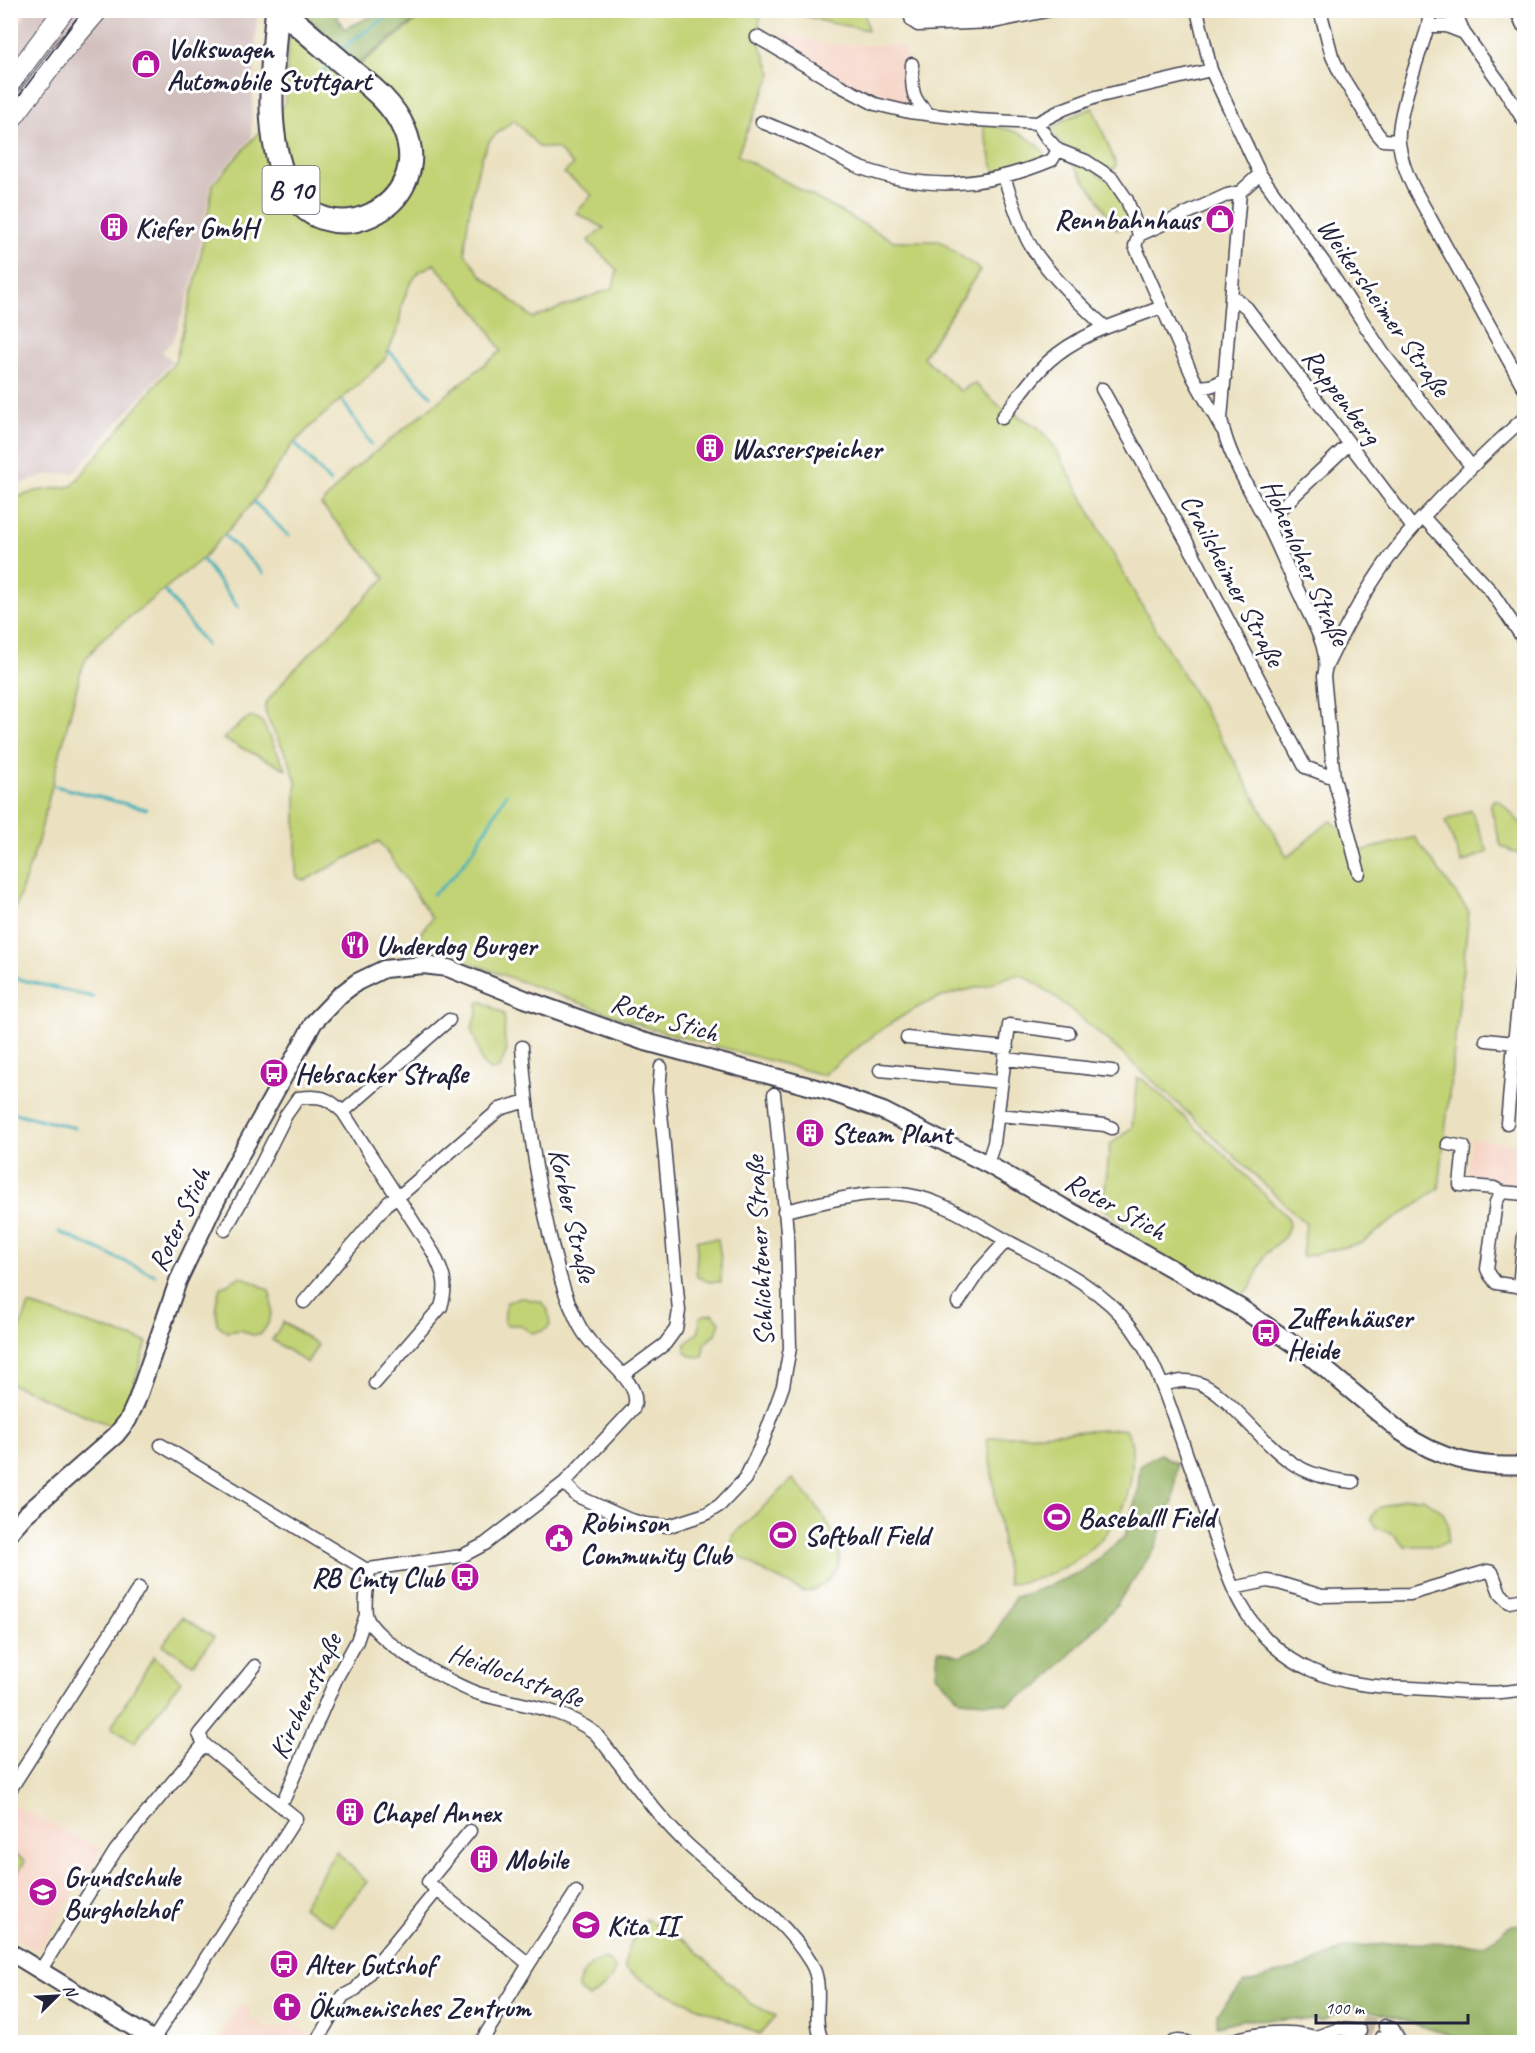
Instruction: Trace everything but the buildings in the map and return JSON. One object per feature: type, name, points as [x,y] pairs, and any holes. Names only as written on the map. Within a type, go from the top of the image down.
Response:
[{"type":"highway","name":"B 10","points":[[278,10],[376,90],[393,110],[405,132],[410,154],[405,181],[390,203],[369,217],[352,222],[326,219],[303,206],[287,184],[275,143],[272,111],[278,10]]},
{"type":"main road","points":[[10,83],[64,10]]},
{"type":"main road","points":[[10,121],[62,52],[98,10]]},
{"type":"street","points":[[909,10],[912,21],[918,25],[994,21],[1051,10]]},
{"type":"street","points":[[1139,235],[1227,195],[1240,192],[1260,174],[1211,70],[1197,10]]},
{"type":"street","points":[[1320,10],[1332,56],[1341,75],[1383,140],[1399,141]]},
{"type":"street","points":[[1430,10],[1428,26],[1401,120],[1399,141],[1404,169],[1524,388]]},
{"type":"street","points":[[1443,10],[1459,21],[1464,33],[1500,82],[1524,121]]},
{"type":"street","points":[[1519,10],[1524,23]]},
{"type":"street","points":[[1428,26],[1446,26],[1464,33]]},
{"type":"street","points":[[757,37],[875,104],[909,112],[977,120],[1037,123],[1064,109],[1108,93],[1211,70]]},
{"type":"street","points":[[912,64],[912,91],[918,104],[929,114]]},
{"type":"street","points":[[762,122],[812,143],[859,167],[899,180],[918,183],[970,184],[1005,177],[1052,160],[1058,150]]},
{"type":"street","points":[[1037,123],[1058,150],[1086,161],[1112,178],[1127,200],[1139,235],[1135,246],[1198,386],[1224,431]]},
{"type":"street","name":"Weikersheimer Straße","points":[[1260,174],[1325,264],[1383,353],[1471,466]]},
{"type":"street","points":[[1005,177],[1028,240],[1038,256],[1088,312],[1105,327]]},
{"type":"street","name":"Hohenloher Straße","points":[[1240,192],[1222,408],[1224,431],[1235,464],[1266,522],[1319,637],[1327,665],[1324,676],[1334,778],[1359,873]]},
{"type":"street","name":"Rappenberg","points":[[1231,295],[1247,308],[1413,528]]},
{"type":"street","points":[[1002,418],[1049,361],[1078,341],[1105,327],[1162,307]]},
{"type":"street","points":[[1198,386],[1213,386],[1225,378]]},
{"type":"street","name":"Crailsheimer Straße","points":[[1102,389],[1194,555],[1305,767],[1334,778]]},
{"type":"street","points":[[1327,665],[1369,587],[1413,528],[1471,466],[1524,418]]},
{"type":"street","points":[[1266,522],[1348,444]]},
{"type":"street","points":[[1424,518],[1491,591],[1524,640]]},
{"type":"street","points":[[1507,1123],[1520,1043],[1524,953]]},
{"type":"street","name":"Roter Stich","points":[[10,1533],[25,1515],[116,1435],[128,1420],[178,1281],[237,1161],[314,1022],[340,995],[357,982],[384,969],[423,965],[448,968],[525,999],[642,1041],[840,1095],[883,1111],[987,1164],[1241,1308],[1306,1353],[1417,1443],[1448,1458],[1466,1462],[1524,1465]]},
{"type":"street","points":[[343,1112],[449,1020]]},
{"type":"street","points":[[987,1164],[994,1143],[1009,1025],[1069,1033]]},
{"type":"street","points":[[907,1038],[1112,1071]]},
{"type":"street","points":[[1486,1040],[1520,1043]]},
{"type":"street","name":"Korber Straße","points":[[369,1569],[462,1556],[485,1544],[564,1483],[636,1404],[633,1391],[623,1375],[589,1341],[563,1290],[537,1182],[526,1101],[522,1047]]},
{"type":"street","points":[[623,1375],[665,1344],[676,1329],[679,1311],[659,1090],[661,1067]]},
{"type":"street","points":[[879,1070],[1001,1082]]},
{"type":"street","name":"Schlichtener Straße","points":[[564,1483],[577,1496],[628,1519],[645,1524],[669,1526],[706,1514],[720,1505],[745,1479],[764,1441],[783,1386],[790,1348],[790,1278],[774,1094]]},
{"type":"street","points":[[225,1230],[286,1115],[298,1098],[324,1097],[343,1112],[434,1254],[444,1275],[445,1292],[441,1307],[375,1383]]},
{"type":"street","points":[[304,1302],[376,1215],[500,1109],[526,1101]]},
{"type":"street","points":[[998,1115],[1105,1125],[1112,1128]]},
{"type":"street","points":[[1448,1144],[1464,1147],[1460,1185],[1524,1194]]},
{"type":"street","points":[[1502,1192],[1496,1202],[1487,1269],[1496,1282],[1522,1287],[1524,1235]]},
{"type":"street","points":[[784,1211],[873,1194],[909,1195],[939,1204],[1081,1282],[1124,1318],[1139,1340],[1162,1386],[1233,1588],[1252,1622],[1277,1649],[1308,1669],[1328,1677],[1354,1683],[1397,1688],[1491,1692],[1524,1689]]},
{"type":"street","points":[[958,1303],[979,1271],[1006,1240]]},
{"type":"street","points":[[1162,1386],[1182,1381],[1204,1385],[1291,1463],[1315,1474],[1353,1482]]},
{"type":"street","points":[[161,1445],[365,1569],[369,1569],[366,1615]]},
{"type":"street","points":[[1233,1588],[1267,1581],[1322,1596],[1410,1594],[1488,1571],[1492,1572],[1503,1597],[1509,1602],[1524,1599]]},
{"type":"street","points":[[10,1790],[139,1588]]},
{"type":"street","name":"Kirchenstraße","points":[[285,1797],[336,1679],[357,1641],[366,1615]]},
{"type":"street","name":"Heidlochstraße","points":[[366,1615],[370,1626],[382,1637],[446,1679],[481,1694],[527,1704],[580,1722],[595,1733],[688,1845],[765,1911],[807,1956],[818,1980],[820,1993],[818,2032],[823,2043]]},
{"type":"street","points":[[10,1952],[155,2041],[296,1818],[204,1744],[199,1734],[255,1666]]},
{"type":"street","points":[[40,1971],[116,1850],[204,1744]]},
{"type":"street","points":[[470,1831],[428,1882],[529,1964]]},
{"type":"street","points":[[316,2043],[343,1996],[356,1989],[437,1890]]},
{"type":"street","points":[[481,2043],[576,1892]]},
{"type":"street","points":[[1316,2037],[1339,2029],[1362,2026]]},
{"type":"street","points":[[1383,2032],[1398,2043]]},
{"type":"street","points":[[1227,2043],[1269,2033],[1291,2033],[1316,2037],[1330,2043]]},
{"type":"street","points":[[1173,2043],[1178,2041],[1186,2043]]},
{"type":"shaded area","points":[[11,11],[26,11],[25,17],[11,35]]},
{"type":"shaded area","points":[[26,11],[257,11],[251,138],[211,183],[192,285],[174,339],[162,352],[172,361],[74,473],[46,475],[11,487],[10,35],[25,17]]},
{"type":"shaded area","points":[[781,34],[829,44],[903,46],[907,98],[898,105],[876,98],[773,42],[774,39],[777,41]]},
{"type":"shaded area","points":[[1472,1138],[1524,1146],[1524,1188],[1466,1181]]},
{"type":"shaded area","name":"Grundschule Burgholzhof","points":[[11,1804],[102,1849],[39,1949],[36,1950],[11,1936]]},
{"type":"shaded area","points":[[240,2003],[251,2011],[250,2021],[259,2020],[263,2028],[287,2028],[290,2023],[309,2035],[304,2042],[216,2042]]},
{"type":"green space","points":[[290,10],[358,66],[420,18],[450,11],[738,10],[760,16],[758,40],[772,73],[737,155],[894,241],[940,241],[980,270],[923,357],[960,391],[974,383],[1004,410],[1038,427],[1054,446],[1135,594],[1235,762],[1287,857],[1331,820],[1361,851],[1415,837],[1469,912],[1439,1188],[1361,1243],[1302,1257],[1306,1224],[1207,1130],[1112,1045],[1037,984],[1018,975],[945,996],[916,1008],[875,1035],[823,1075],[649,1028],[418,944],[419,936],[432,918],[379,841],[306,880],[297,877],[296,781],[289,760],[269,722],[265,704],[288,676],[385,578],[321,505],[350,472],[501,351],[480,316],[434,264],[419,272],[410,284],[402,304],[399,326],[385,359],[292,445],[251,505],[202,559],[101,640],[86,659],[37,845],[11,921],[11,499],[36,491],[72,486],[175,362],[198,271],[213,184],[285,103]],"holes":[[[514,120],[539,147],[558,149],[573,165],[564,173],[592,195],[576,213],[604,228],[588,241],[617,270],[613,288],[533,318],[481,275],[465,253],[469,213],[479,165],[489,142]]]},
{"type":"green space","points":[[299,11],[334,11],[344,29],[383,11],[448,11],[419,17],[358,64]]},
{"type":"green space","points":[[788,11],[864,11],[868,30],[826,22]]},
{"type":"green space","points":[[1093,108],[1115,162],[1116,166],[1113,170],[1068,152],[1051,131],[1064,120]]},
{"type":"green space","points":[[982,123],[1027,137],[1041,148],[1046,156],[995,173]]},
{"type":"green space","points":[[1070,161],[1083,164],[1115,185],[1132,223],[1117,230],[1095,194]]},
{"type":"green space","points":[[251,717],[262,722],[286,769],[223,739]]},
{"type":"green space","points":[[1495,799],[1501,802],[1524,827],[1524,857],[1501,846],[1491,809],[1491,803]]},
{"type":"green space","points":[[1471,810],[1488,852],[1462,863],[1445,821]]},
{"type":"green space","points":[[480,1002],[504,1014],[507,1050],[499,1069],[490,1070],[484,1065],[473,1033],[472,1029],[478,1012],[477,1005]]},
{"type":"green space","points":[[1137,1078],[1142,1079],[1154,1089],[1287,1217],[1289,1226],[1285,1236],[1265,1255],[1250,1288],[1241,1296],[1233,1296],[1149,1250],[1103,1207],[1110,1145],[1132,1127]]},
{"type":"green space","points":[[718,1239],[721,1282],[709,1282],[697,1277],[697,1240]]},
{"type":"green space","points":[[241,1276],[269,1290],[272,1302],[271,1313],[261,1334],[252,1335],[241,1330],[227,1332],[217,1324],[216,1303],[220,1288]]},
{"type":"green space","points":[[519,1297],[541,1302],[548,1310],[550,1326],[543,1331],[531,1333],[520,1325],[504,1323],[506,1303]]},
{"type":"green space","points":[[29,1305],[147,1342],[125,1413],[114,1427],[11,1384],[10,1354]]},
{"type":"green space","points":[[713,1314],[720,1322],[716,1334],[704,1344],[703,1357],[690,1356],[685,1351],[686,1343],[699,1331],[700,1317]]},
{"type":"green space","points":[[283,1322],[318,1345],[307,1363],[272,1340]]},
{"type":"green space","name":"Baseballl Field","points":[[1120,1429],[1128,1433],[1132,1444],[1130,1484],[1123,1507],[1110,1527],[1094,1545],[1075,1560],[1054,1572],[1031,1580],[1008,1584],[987,1439]]},
{"type":"green space","points":[[1160,1454],[1177,1464],[1173,1502],[1155,1548],[1115,1607],[1041,1685],[1007,1704],[960,1700],[936,1675],[938,1650],[961,1656],[991,1641],[1015,1597],[1046,1587],[1084,1570],[1125,1536],[1137,1495],[1140,1465]]},
{"type":"green space","name":"Softball Field","points":[[793,1479],[818,1508],[838,1546],[837,1569],[823,1585],[804,1592],[738,1556],[734,1553],[731,1544],[733,1535]]},
{"type":"green space","points":[[1405,1498],[1423,1498],[1443,1512],[1449,1527],[1447,1542],[1438,1546],[1405,1546],[1394,1535],[1377,1528],[1371,1518],[1377,1509]]},
{"type":"green space","points":[[182,1617],[214,1637],[193,1664],[163,1645]]},
{"type":"green space","points":[[154,1656],[181,1681],[134,1743],[111,1727]]},
{"type":"green space","points":[[336,1851],[367,1882],[332,1925],[302,1907]]},
{"type":"green space","points":[[11,1852],[25,1861],[11,1884]]},
{"type":"green space","points":[[646,1919],[688,1943],[750,2003],[776,2016],[760,2034],[659,1990],[631,1973],[625,1968],[627,1949]]},
{"type":"green space","points":[[1524,1924],[1524,2042],[1462,2042],[1449,2035],[1354,2007],[1342,2010],[1322,2021],[1241,2020],[1217,2026],[1217,2013],[1244,1983],[1306,1966],[1347,1947],[1400,1943],[1486,1944],[1512,1925]]},
{"type":"green space","points":[[603,1959],[615,1967],[614,1972],[606,1985],[589,1998],[578,1989],[580,1979],[590,1966]]},
{"type":"waterway","points":[[341,51],[351,41],[397,10]]},
{"type":"waterway","points":[[314,81],[331,63]]},
{"type":"waterway","points":[[390,352],[431,396]]},
{"type":"waterway","points":[[342,400],[371,444]]},
{"type":"waterway","points":[[296,444],[330,482]]},
{"type":"waterway","points":[[254,502],[289,536]]},
{"type":"waterway","points":[[225,536],[263,573]]},
{"type":"waterway","points":[[203,560],[238,607]]},
{"type":"waterway","points":[[166,592],[206,645]]},
{"type":"waterway","points":[[55,786],[146,809]]},
{"type":"waterway","points":[[433,894],[456,873],[465,861],[506,794]]},
{"type":"waterway","points":[[10,977],[93,997]]},
{"type":"waterway","points":[[10,1112],[75,1128]]},
{"type":"waterway","points":[[59,1232],[155,1275]]},
{"type":"tunnel","points":[[1363,2021],[1385,2026]]},
{"type":"tunnel","points":[[1360,2031],[1382,2037]]},
{"type":"tram line","points":[[10,108],[83,10]]},
{"type":"place","name":"Volkswagen Automobile Stuttgart","points":[[146,64]]},
{"type":"place","name":"Rennbahnhaus","points":[[1220,219]]},
{"type":"place","name":"Kiefer GmbH","points":[[114,227]]},
{"type":"place","name":"Wasserspeicher","points":[[710,448]]},
{"type":"place","name":"Underdog Burger","points":[[355,945]]},
{"type":"place","name":"Hebsacker Straße","points":[[274,1073]]},
{"type":"place","name":"Steam Plant","points":[[810,1133]]},
{"type":"place","name":"Zuffenhäuser Heide","points":[[1266,1333]]},
{"type":"place","name":"Baseballl Field","points":[[1057,1517]]},
{"type":"place","name":"Softball Field","points":[[783,1535]]},
{"type":"place","name":"Robinson Community Club","points":[[559,1538]]},
{"type":"place","name":"RB Cmty Club","points":[[465,1577]]},
{"type":"place","name":"Chapel Annex","points":[[350,1812]]},
{"type":"place","name":"Mobile","points":[[484,1859]]},
{"type":"place","name":"Grundschule Burgholzhof","points":[[43,1892]]},
{"type":"place","name":"Kita II","points":[[586,1925]]},
{"type":"place","name":"Alter Gutshof","points":[[284,1964]]},
{"type":"place","name":"Ökumenisches Zentrum","points":[[287,2007]]}]
